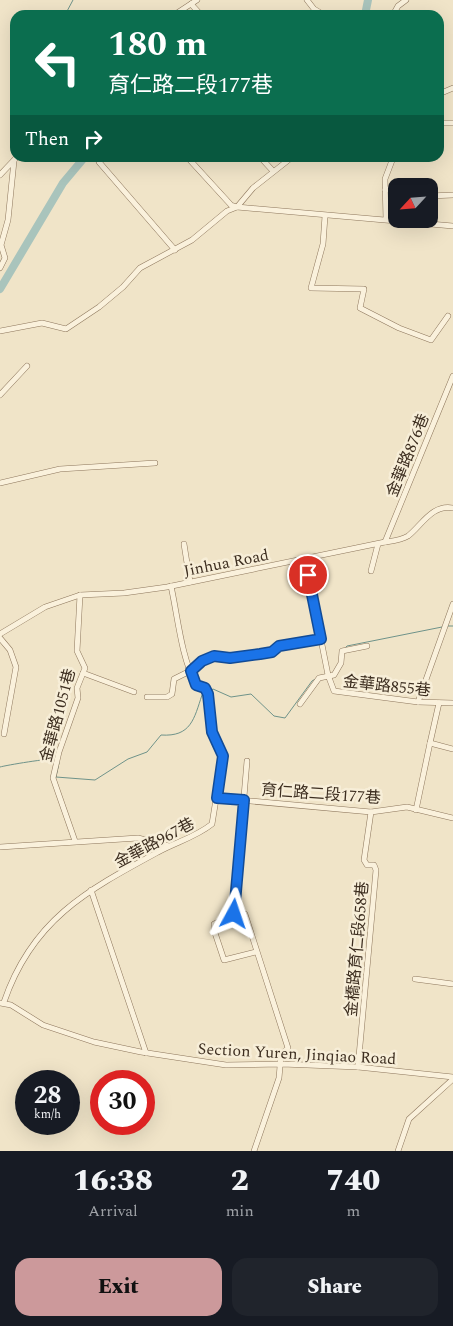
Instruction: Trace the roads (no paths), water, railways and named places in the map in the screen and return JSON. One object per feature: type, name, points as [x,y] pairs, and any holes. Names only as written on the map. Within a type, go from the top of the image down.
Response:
[{"type":"street","points":[[182,10],[197,0]]},
{"type":"street","points":[[307,0],[316,10]]},
{"type":"street","points":[[396,10],[406,0]]},
{"type":"street","points":[[192,4],[197,10]]},
{"type":"street","points":[[0,175],[12,162]]},
{"type":"street","points":[[0,268],[5,258],[1,245],[8,220],[15,162]]},
{"type":"street","points":[[99,162],[175,250]]},
{"type":"street","points":[[192,162],[231,205],[237,207],[453,226]]},
{"type":"street","points":[[265,162],[273,170]]},
{"type":"street","points":[[0,331],[42,323],[66,329],[99,307],[123,287],[140,268],[175,250],[210,227],[227,211],[237,207],[253,188],[273,170],[286,162]]},
{"type":"street","points":[[386,219],[384,179],[391,162]]},
{"type":"street","points":[[438,196],[453,195]]},
{"type":"street","points":[[325,216],[323,244],[311,288],[364,289],[360,308],[399,328],[431,340],[448,316]]},
{"type":"street","points":[[0,396],[27,366]]},
{"type":"street","name":"金華路876巷","points":[[385,542],[453,376]]},
{"type":"street","points":[[0,484],[60,469],[155,463]]},
{"type":"street","name":"Jinhua Road","points":[[0,636],[45,607],[80,595],[124,593],[171,586],[378,544],[409,535],[428,514],[441,509],[453,508]]},
{"type":"street","points":[[184,544],[190,582]]},
{"type":"street","points":[[371,571],[378,544]]},
{"type":"street","name":"金華路855巷","points":[[304,559],[327,674],[334,691],[418,702],[453,702]]},
{"type":"street","name":"金華路967巷","points":[[2,1003],[29,949],[74,901],[169,846],[184,842],[212,824],[223,756],[212,732],[208,694],[205,688],[196,685],[183,646],[171,586]]},
{"type":"street","name":"金華路1051巷","points":[[75,841],[53,778],[59,752],[78,698],[77,688],[83,673],[84,663],[77,651],[80,595]]},
{"type":"street","points":[[418,702],[453,604]]},
{"type":"street","points":[[0,636],[10,650],[16,667],[4,734]]},
{"type":"street","points":[[147,698],[167,697],[172,694],[174,679],[191,671],[202,661],[214,656],[230,658],[260,654],[272,652],[279,646],[321,639]]},
{"type":"street","points":[[300,704],[319,678],[327,674],[334,675],[341,663],[342,651],[367,646]]},
{"type":"street","points":[[83,673],[134,692]]},
{"type":"street","points":[[416,810],[439,703]]},
{"type":"street","points":[[430,743],[453,749]]},
{"type":"street","points":[[247,761],[234,914],[214,924],[214,930],[224,960],[256,952]]},
{"type":"street","name":"育仁路二段177巷","points":[[217,798],[371,812],[407,808],[453,818]]},
{"type":"street","name":"金橋路育仁段658巷","points":[[358,1067],[376,870],[374,866],[365,864],[364,860],[371,812]]},
{"type":"street","points":[[0,847],[138,838],[169,846]]},
{"type":"street","points":[[91,890],[146,1053]]},
{"type":"street","points":[[245,914],[256,952],[288,1042],[288,1048],[281,1055],[282,1064],[254,1151]]},
{"type":"street","points":[[415,979],[453,984]]},
{"type":"street","name":"Section Yuren, Jinqiao Road","points":[[2,1003],[43,1025],[94,1042],[146,1053],[226,1065],[282,1064],[358,1067],[453,1078]]},
{"type":"street","points":[[398,1151],[409,1118],[453,1078]]},
{"type":"waterway","points":[[68,10],[73,0]]},
{"type":"waterway","points":[[366,10],[368,0]]},
{"type":"waterway","points":[[0,289],[63,183],[81,162]]},
{"type":"waterway","points":[[446,626],[453,626]]},
{"type":"waterway","points":[[344,649],[347,646],[442,627]]},
{"type":"waterway","points":[[210,691],[213,689],[231,697],[251,694],[274,716],[285,718],[312,681],[317,678]]},
{"type":"waterway","points":[[59,763],[56,777],[95,780],[128,759],[147,752],[161,735],[171,735],[185,730],[193,719],[202,695],[206,692]]},
{"type":"waterway","points":[[0,767],[55,759]]}]
